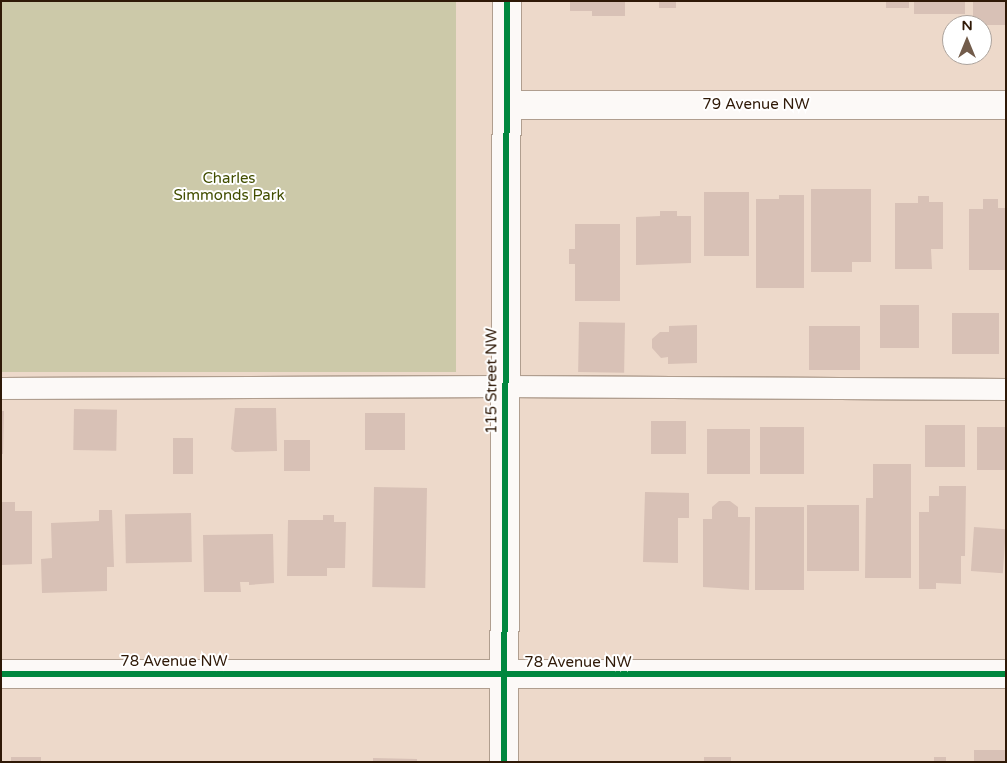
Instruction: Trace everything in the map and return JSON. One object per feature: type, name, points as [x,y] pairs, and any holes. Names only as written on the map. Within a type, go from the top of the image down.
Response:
[{"type":"street","name":"115 Street NW","points":[[504,762],[507,1]]},
{"type":"street","name":"79 Avenue NW","points":[[507,105],[1006,105]]},
{"type":"street","name":"78 Avenue NW","points":[[1,674],[1006,674]]},
{"type":"lane","points":[[1,388],[504,386],[1006,389]]},
{"type":"green space","name":"Charles Simmonds Park","points":[[1,1],[456,1],[456,372],[1,372]]},
{"type":"building","points":[[570,1],[625,1],[625,16],[592,16],[592,11],[570,11]]},
{"type":"building","points":[[659,1],[676,1],[676,8],[659,8]]},
{"type":"building","points":[[886,1],[909,1],[909,8],[886,8]]},
{"type":"building","points":[[914,1],[965,1],[965,14],[914,14]]},
{"type":"building","points":[[973,1],[1006,1],[1006,25],[992,25],[992,15],[973,15]]},
{"type":"building","points":[[811,189],[871,189],[871,262],[852,262],[852,272],[811,272]]},
{"type":"building","points":[[704,192],[749,192],[749,256],[704,256]]},
{"type":"building","points":[[779,195],[804,195],[804,288],[756,288],[756,199],[779,199]]},
{"type":"building","points":[[918,196],[929,196],[929,202],[943,202],[943,249],[931,249],[932,269],[895,269],[895,203],[918,203]]},
{"type":"building","points":[[983,199],[998,199],[998,208],[1006,208],[1006,270],[969,270],[969,209],[983,209]]},
{"type":"building","points":[[660,211],[677,211],[677,216],[691,216],[691,263],[636,265],[636,217],[660,216]]},
{"type":"building","points":[[575,224],[620,224],[620,301],[575,301],[575,264],[569,264],[569,249],[575,249]]},
{"type":"building","points":[[880,305],[919,305],[919,348],[880,348]]},
{"type":"building","points":[[952,313],[999,313],[999,354],[952,354]]},
{"type":"building","points":[[579,322],[625,323],[624,373],[578,372]]},
{"type":"building","points":[[697,325],[697,363],[668,364],[668,357],[661,358],[652,348],[652,339],[660,332],[669,332],[669,326]]},
{"type":"building","points":[[809,326],[860,326],[860,370],[809,370]]},
{"type":"building","points":[[235,408],[276,408],[277,451],[235,452],[231,449]]},
{"type":"building","points":[[74,409],[117,410],[116,451],[73,450]]},
{"type":"building","points":[[1,411],[4,411],[3,454],[1,454]]},
{"type":"building","points":[[365,413],[405,413],[405,450],[365,450]]},
{"type":"building","points":[[651,421],[686,421],[686,454],[651,454]]},
{"type":"building","points":[[925,425],[965,425],[965,467],[925,467]]},
{"type":"building","points":[[760,427],[804,427],[804,474],[760,474]]},
{"type":"building","points":[[977,427],[1006,427],[1006,470],[977,470]]},
{"type":"building","points":[[707,429],[750,429],[750,474],[707,474]]},
{"type":"building","points":[[173,438],[193,438],[193,474],[173,474]]},
{"type":"building","points":[[284,440],[310,440],[310,471],[284,471]]},
{"type":"building","points":[[873,464],[911,464],[911,578],[865,578],[866,498],[873,498]]},
{"type":"building","points":[[939,486],[966,486],[965,556],[961,556],[961,584],[936,583],[936,589],[919,589],[919,512],[929,512],[929,496],[939,496]]},
{"type":"building","points":[[374,487],[427,488],[425,588],[372,587]]},
{"type":"building","points":[[645,492],[689,493],[689,518],[678,518],[678,563],[643,562]]},
{"type":"building","points":[[719,501],[730,501],[738,507],[738,517],[750,517],[749,590],[703,587],[703,519],[712,519],[712,507]]},
{"type":"building","points":[[1,502],[15,502],[15,511],[32,511],[32,564],[1,565]]},
{"type":"building","points":[[807,505],[859,505],[859,571],[807,571]]},
{"type":"building","points":[[755,507],[804,507],[804,590],[755,590]]},
{"type":"building","points":[[99,510],[112,510],[114,567],[107,567],[107,591],[42,593],[41,559],[52,558],[51,523],[99,521]]},
{"type":"building","points":[[191,513],[192,562],[126,563],[125,514]]},
{"type":"building","points":[[323,515],[334,515],[334,522],[346,522],[345,568],[327,568],[327,576],[287,576],[288,520],[323,520]]},
{"type":"building","points":[[974,527],[1006,529],[1003,573],[971,571]]},
{"type":"building","points":[[273,534],[274,583],[249,585],[249,582],[240,582],[241,592],[204,592],[203,535]]},
{"type":"building","points":[[974,750],[1006,750],[1006,762],[974,762]]},
{"type":"building","points":[[11,757],[41,757],[41,762],[11,762]]},
{"type":"building","points":[[704,757],[731,757],[731,762],[704,762]]},
{"type":"building","points":[[934,757],[946,757],[946,762],[934,762]]},
{"type":"building","points":[[373,758],[417,759],[417,762],[373,762]]},
{"type":"cycle path","points":[[504,762],[507,1]]},
{"type":"cycle path","points":[[1,674],[1006,674]]}]
